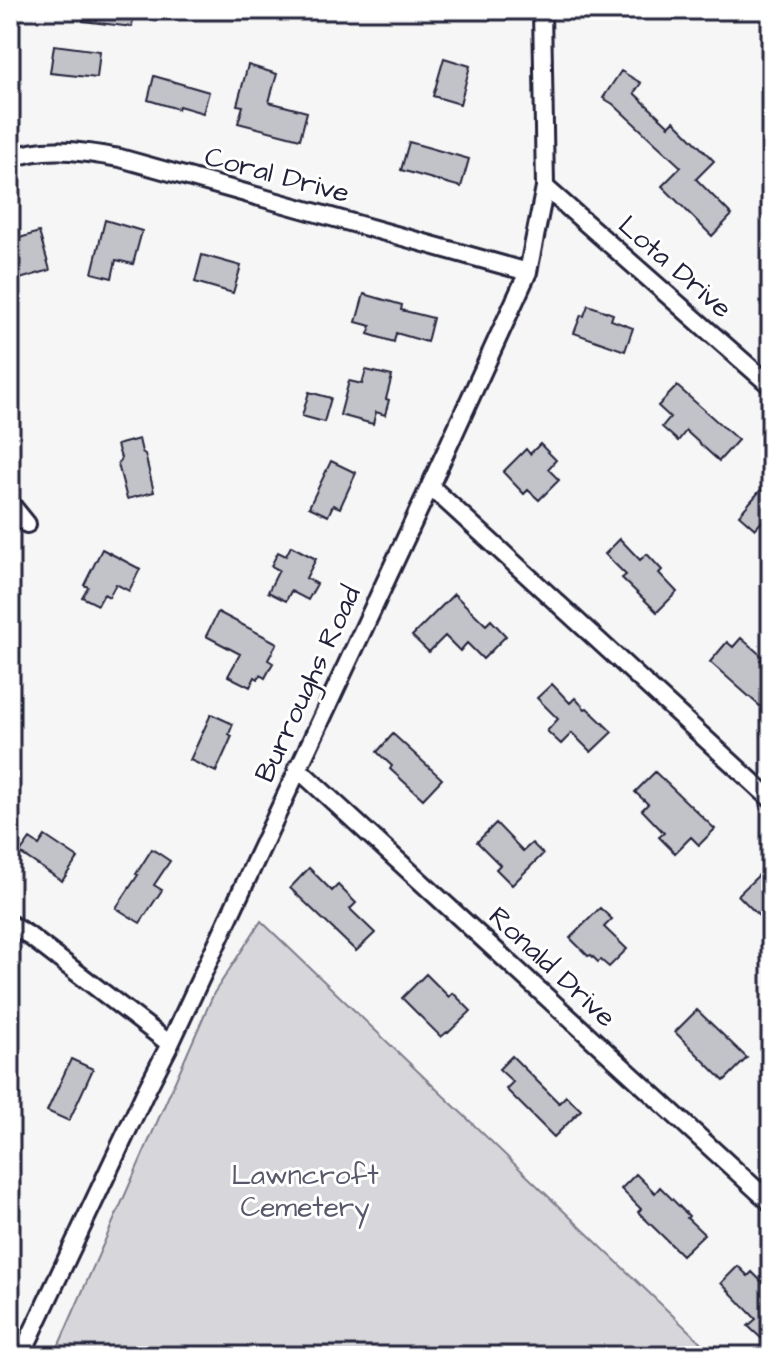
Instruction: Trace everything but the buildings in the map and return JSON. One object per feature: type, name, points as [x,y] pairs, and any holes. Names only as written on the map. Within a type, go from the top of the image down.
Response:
[{"type":"street","name":"Burroughs Road","points":[[21,1356],[170,1044],[528,272],[545,187],[542,10]]},
{"type":"street","name":"Coral Drive","points":[[10,159],[25,153],[66,149],[120,158],[528,272]]},
{"type":"street","name":"Lota Drive","points":[[545,187],[771,386]]},
{"type":"street","points":[[430,486],[771,799]]},
{"type":"street","points":[[10,503],[27,524]]},
{"type":"street","name":"Ronald Drive","points":[[297,768],[771,1203]]},
{"type":"street","points":[[10,924],[170,1044]]},
{"type":"green space","name":"Lawncroft Cemetery","points":[[261,921],[715,1356],[54,1356],[214,993]]}]
